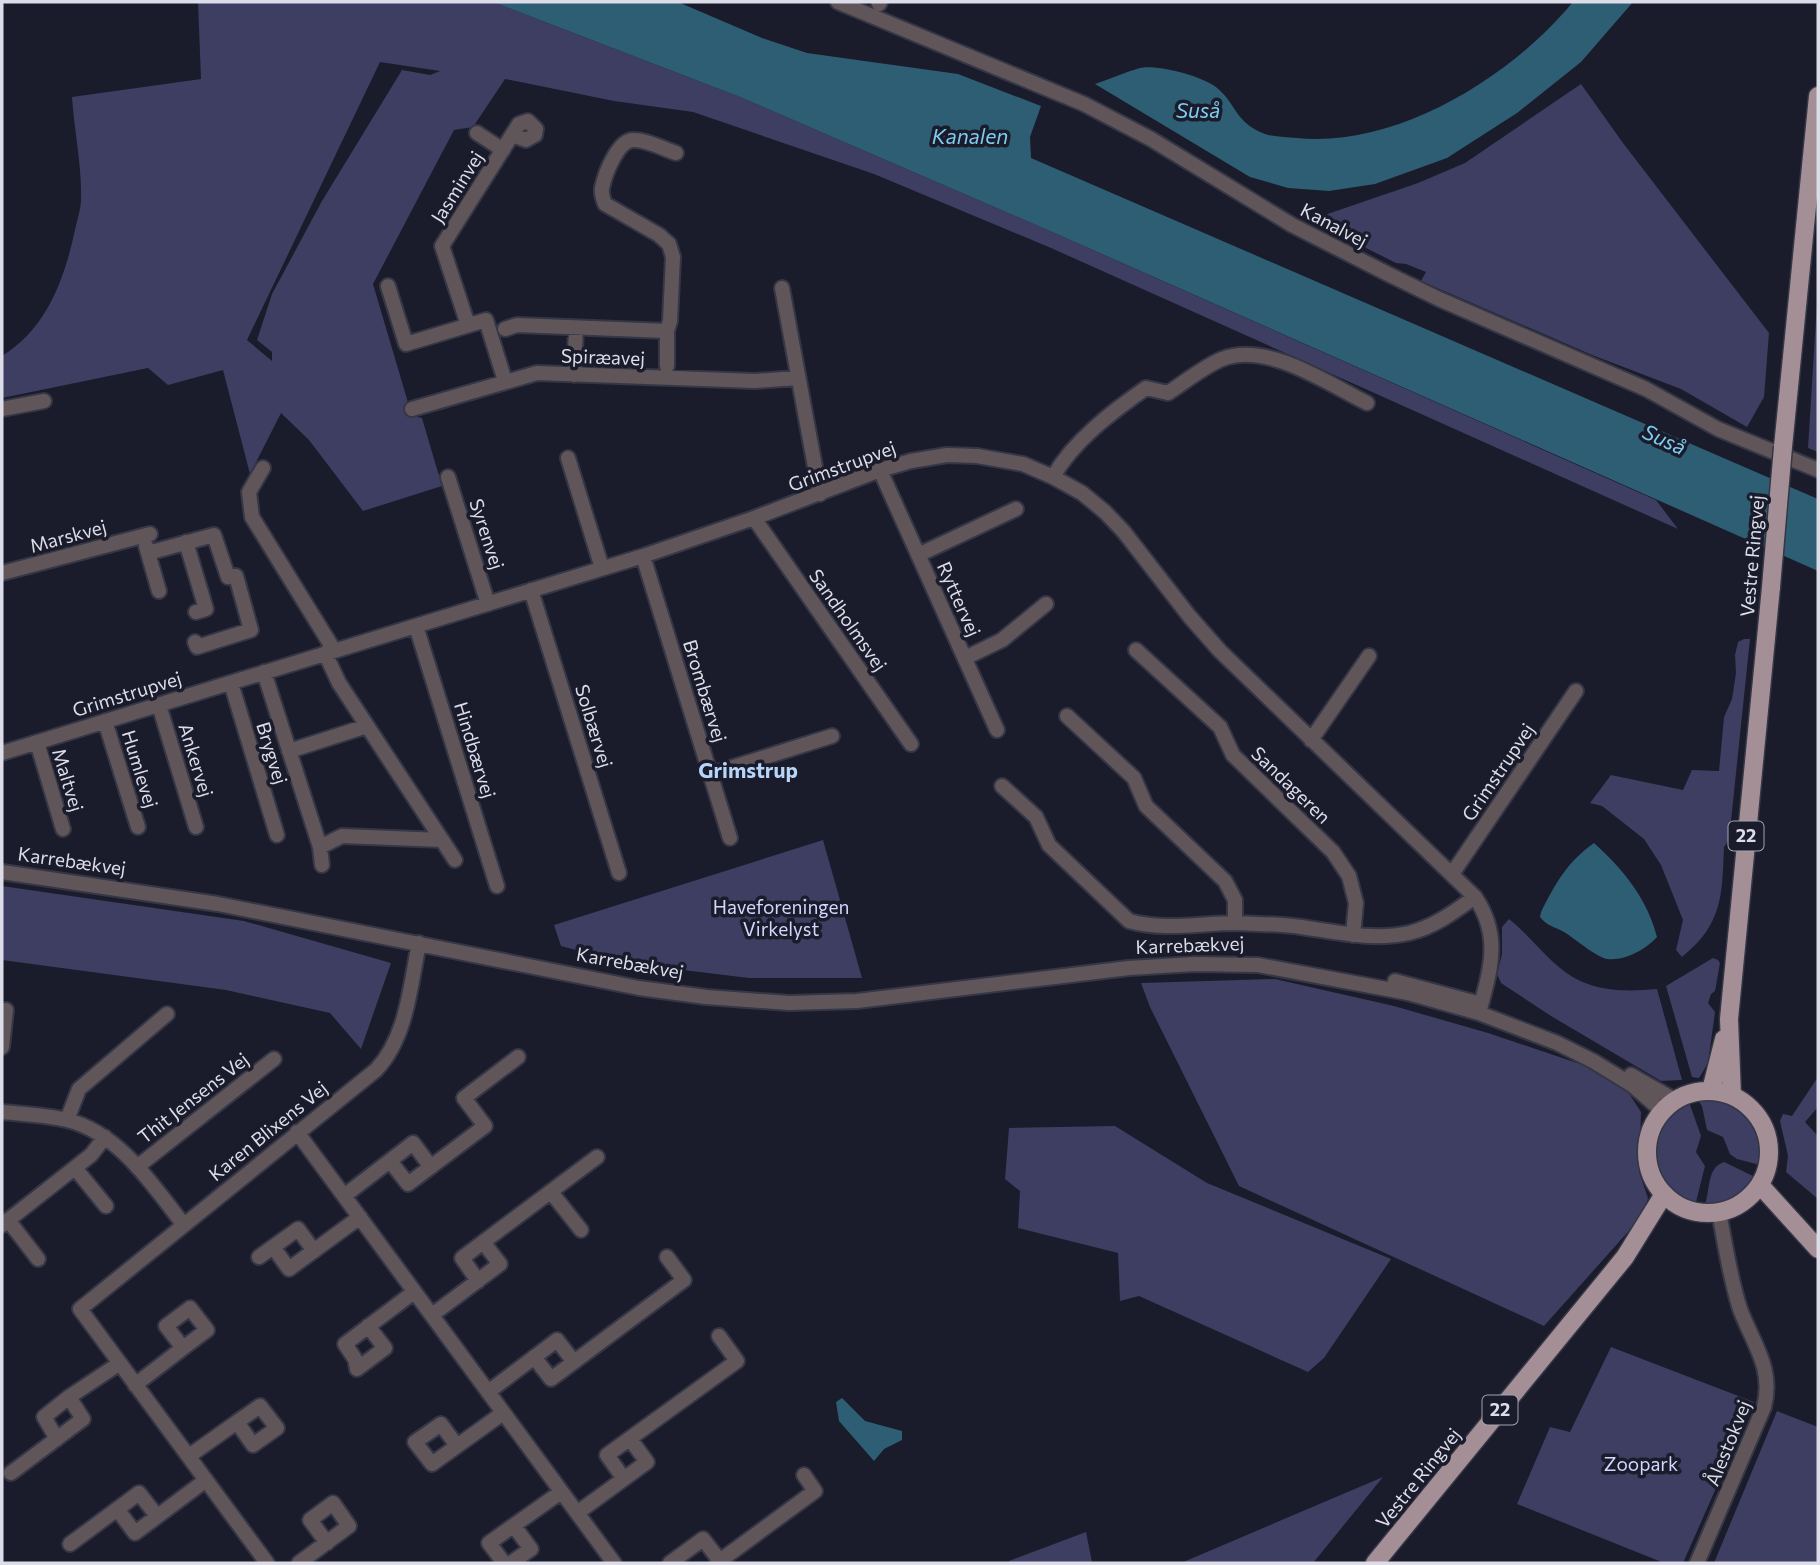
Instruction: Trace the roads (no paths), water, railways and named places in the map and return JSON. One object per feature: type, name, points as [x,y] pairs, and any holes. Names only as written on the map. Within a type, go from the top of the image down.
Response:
[{"type":"main road","name":"Vestre Ringvej","points":[[1731,1095],[1729,1019],[1818,96]]},
{"type":"main road","name":"Vestre Ringvej","points":[[1711,1090],[1729,1019]]},
{"type":"main road","points":[[1711,1090],[1731,1095],[1753,1110],[1767,1133],[1769,1160],[1760,1185],[1746,1200],[1719,1212],[1698,1212],[1679,1206],[1664,1194],[1650,1172],[1647,1146],[1654,1122],[1668,1105],[1686,1094],[1711,1090]]},
{"type":"main road","points":[[1760,1185],[1812,1243]]},
{"type":"main road","name":"Vestre Ringvej","points":[[1376,1563],[1625,1257],[1664,1194]]},
{"type":"main road","points":[[1746,1200],[1812,1243]]},
{"type":"main road","name":"Vestre Ringvej","points":[[1625,1257],[1679,1206]]},
{"type":"street","name":"Kanalvej","points":[[838,2],[1084,104],[1151,139],[1292,225],[1388,275],[1646,389],[1718,429],[1818,470]]},
{"type":"street","name":"Jasminvej","points":[[477,133],[503,150]]},
{"type":"street","name":"Jasminvej","points":[[468,325],[442,246],[512,135]]},
{"type":"street","points":[[667,366],[673,257],[669,244],[659,235],[605,204],[602,188],[619,147],[626,141],[635,140],[676,153]]},
{"type":"street","points":[[388,286],[406,344],[486,320],[505,381]]},
{"type":"street","points":[[782,288],[820,494]]},
{"type":"street","points":[[505,329],[517,325],[667,331]]},
{"type":"street","points":[[574,375],[576,328]]},
{"type":"street","points":[[1053,477],[1084,439],[1111,412],[1146,388],[1168,393],[1222,359],[1246,353],[1272,356],[1367,403]]},
{"type":"street","name":"Spiræavej","points":[[412,410],[537,373],[754,381],[798,378]]},
{"type":"street","points":[[2,409],[44,401]]},
{"type":"street","name":"Grimstrupvej","points":[[2,753],[643,556],[754,518],[880,470],[947,455],[977,456],[1023,464],[1053,477],[1105,512],[1220,651],[1475,897],[1486,913],[1492,942],[1491,966],[1480,1009]]},
{"type":"street","points":[[568,458],[602,568]]},
{"type":"street","points":[[263,468],[249,492],[252,517],[330,652],[339,683],[455,860]]},
{"type":"street","name":"Ryttervej","points":[[880,470],[997,730]]},
{"type":"street","name":"Syrenvej","points":[[448,477],[488,604]]},
{"type":"street","name":"Ryttervej","points":[[918,555],[1016,509]]},
{"type":"street","name":"Sandholmsvej","points":[[754,518],[911,744]]},
{"type":"street","name":"Marskvej","points":[[2,573],[147,535],[148,553],[159,591]]},
{"type":"street","points":[[148,553],[214,535],[228,577],[236,576],[251,630],[197,648],[195,642]]},
{"type":"street","points":[[187,542],[206,609],[196,612]]},
{"type":"street","name":"Brombærvej","points":[[643,556],[730,838]]},
{"type":"street","name":"Solbærvej","points":[[531,590],[619,873]]},
{"type":"street","name":"Ryttervej","points":[[965,658],[1002,640],[1046,604]]},
{"type":"street","name":"Hindbærvej","points":[[416,626],[497,886]]},
{"type":"street","name":"Sandageren","points":[[1136,650],[1220,727],[1233,755],[1333,852],[1349,876],[1356,903],[1353,935]]},
{"type":"street","points":[[1311,740],[1369,656]]},
{"type":"street","points":[[264,672],[320,847],[322,864]]},
{"type":"street","name":"Brygvej","points":[[231,683],[277,835]]},
{"type":"street","name":"Grimstrupvej","points":[[1452,874],[1576,691]]},
{"type":"street","name":"Ankervej","points":[[159,705],[196,827]]},
{"type":"street","points":[[1067,716],[1134,778],[1146,806],[1225,881],[1235,900],[1236,923]]},
{"type":"street","name":"Humlevej","points":[[105,721],[138,828]]},
{"type":"street","points":[[289,751],[367,726]]},
{"type":"street","points":[[711,775],[832,736]]},
{"type":"street","name":"Maltvej","points":[[37,742],[63,830]]},
{"type":"street","points":[[1002,786],[1036,817],[1049,845],[1129,920],[1144,925],[1236,923],[1382,936],[1407,933],[1432,925],[1475,897]]},
{"type":"street","points":[[320,847],[342,836],[442,839]]},
{"type":"street","name":"Karrebækvej","points":[[2,872],[218,904],[639,988],[706,997],[789,1003],[857,1002],[1129,968],[1195,964],[1281,964],[1336,970],[1416,985],[1560,1037],[1668,1105]]},
{"type":"street","name":"Karen Blixens Vej","points":[[120,1363],[80,1309],[376,1070],[388,1057],[403,1018],[419,943]]},
{"type":"street","name":"Karrebækvej","points":[[1258,965],[1335,978],[1480,1009]]},
{"type":"street","points":[[2,1047],[6,1010]]},
{"type":"street","points":[[66,1120],[79,1088],[167,1014]]},
{"type":"street","points":[[390,1161],[408,1184],[485,1126],[464,1098],[518,1057]]},
{"type":"street","name":"Thit Jensens Vej","points":[[137,1167],[274,1059]]},
{"type":"street","name":"Thit Jensens Vej","points":[[2,1112],[66,1120],[105,1137],[137,1167],[183,1224]]},
{"type":"street","points":[[297,1132],[614,1563]]},
{"type":"street","name":"Thit Jensens Vej","points":[[38,1259],[5,1223],[91,1155],[105,1137]]},
{"type":"street","points":[[344,1196],[413,1143],[431,1167]]},
{"type":"street","points":[[478,1281],[461,1258],[597,1157]]},
{"type":"street","points":[[75,1168],[106,1206]]},
{"type":"street","points":[[551,1192],[581,1230]]},
{"type":"street","name":"Ålestokvej","points":[[1697,1563],[1764,1408],[1768,1391],[1767,1376],[1740,1307],[1719,1212]]},
{"type":"street","points":[[273,1247],[289,1269],[360,1217]]},
{"type":"street","points":[[260,1257],[298,1229],[314,1251]]},
{"type":"street","points":[[432,1315],[500,1264],[483,1242]]},
{"type":"street","points":[[534,1357],[551,1379],[684,1280],[667,1257]]},
{"type":"street","points":[[368,1326],[415,1292]]},
{"type":"street","points":[[135,1385],[207,1331],[195,1304],[166,1326],[183,1348]]},
{"type":"street","points":[[624,1479],[607,1455],[737,1361],[719,1336]]},
{"type":"street","points":[[488,1392],[557,1340],[574,1362]]},
{"type":"street","points":[[57,1439],[44,1417],[120,1363],[264,1559],[248,1563]]},
{"type":"street","points":[[11,1473],[83,1419],[69,1397]]},
{"type":"street","points":[[457,1446],[503,1413]]},
{"type":"street","points":[[189,1457],[237,1422]]},
{"type":"street","points":[[577,1513],[647,1462],[630,1438]]},
{"type":"street","points":[[678,1561],[703,1539],[718,1562],[815,1490],[804,1475]]},
{"type":"street","points":[[117,1509],[135,1533],[205,1480]]},
{"type":"street","points":[[504,1563],[489,1543],[561,1492]]},
{"type":"street","points":[[70,1544],[139,1493],[157,1516]]},
{"type":"street","points":[[511,1563],[531,1549],[514,1526]]},
{"type":"street","points":[[299,1563],[327,1542]]},
{"type":"water","name":"Kanalen","points":[[493,2],[678,2],[762,38],[807,53],[958,74],[1041,106],[1030,137],[1031,158],[1818,499],[1818,571],[1050,231],[740,97]]},
{"type":"water","name":"Suså","points":[[1573,2],[1633,2],[1581,62],[1517,113],[1447,158],[1375,184],[1329,191],[1288,188],[1250,177],[1095,84],[1140,68],[1168,69],[1201,79],[1216,87],[1247,124],[1265,134],[1297,138],[1335,138],[1374,132],[1449,102],[1485,81],[1547,30]]},
{"type":"water","points":[[1594,843],[1633,885],[1653,923],[1657,937],[1641,950],[1621,958],[1607,959],[1597,955],[1540,917],[1563,874],[1577,857]]},
{"type":"water","points":[[842,1398],[865,1421],[902,1431],[902,1440],[884,1449],[874,1461],[839,1421],[836,1402]]},
{"type":"district","name":"Grimstrup","points":[[748,771]]},
{"type":"park label","name":"Haveforeningen Virkelyst","points":[[781,918]]},
{"type":"park label","name":"Zoopark","points":[[1641,1464]]}]
